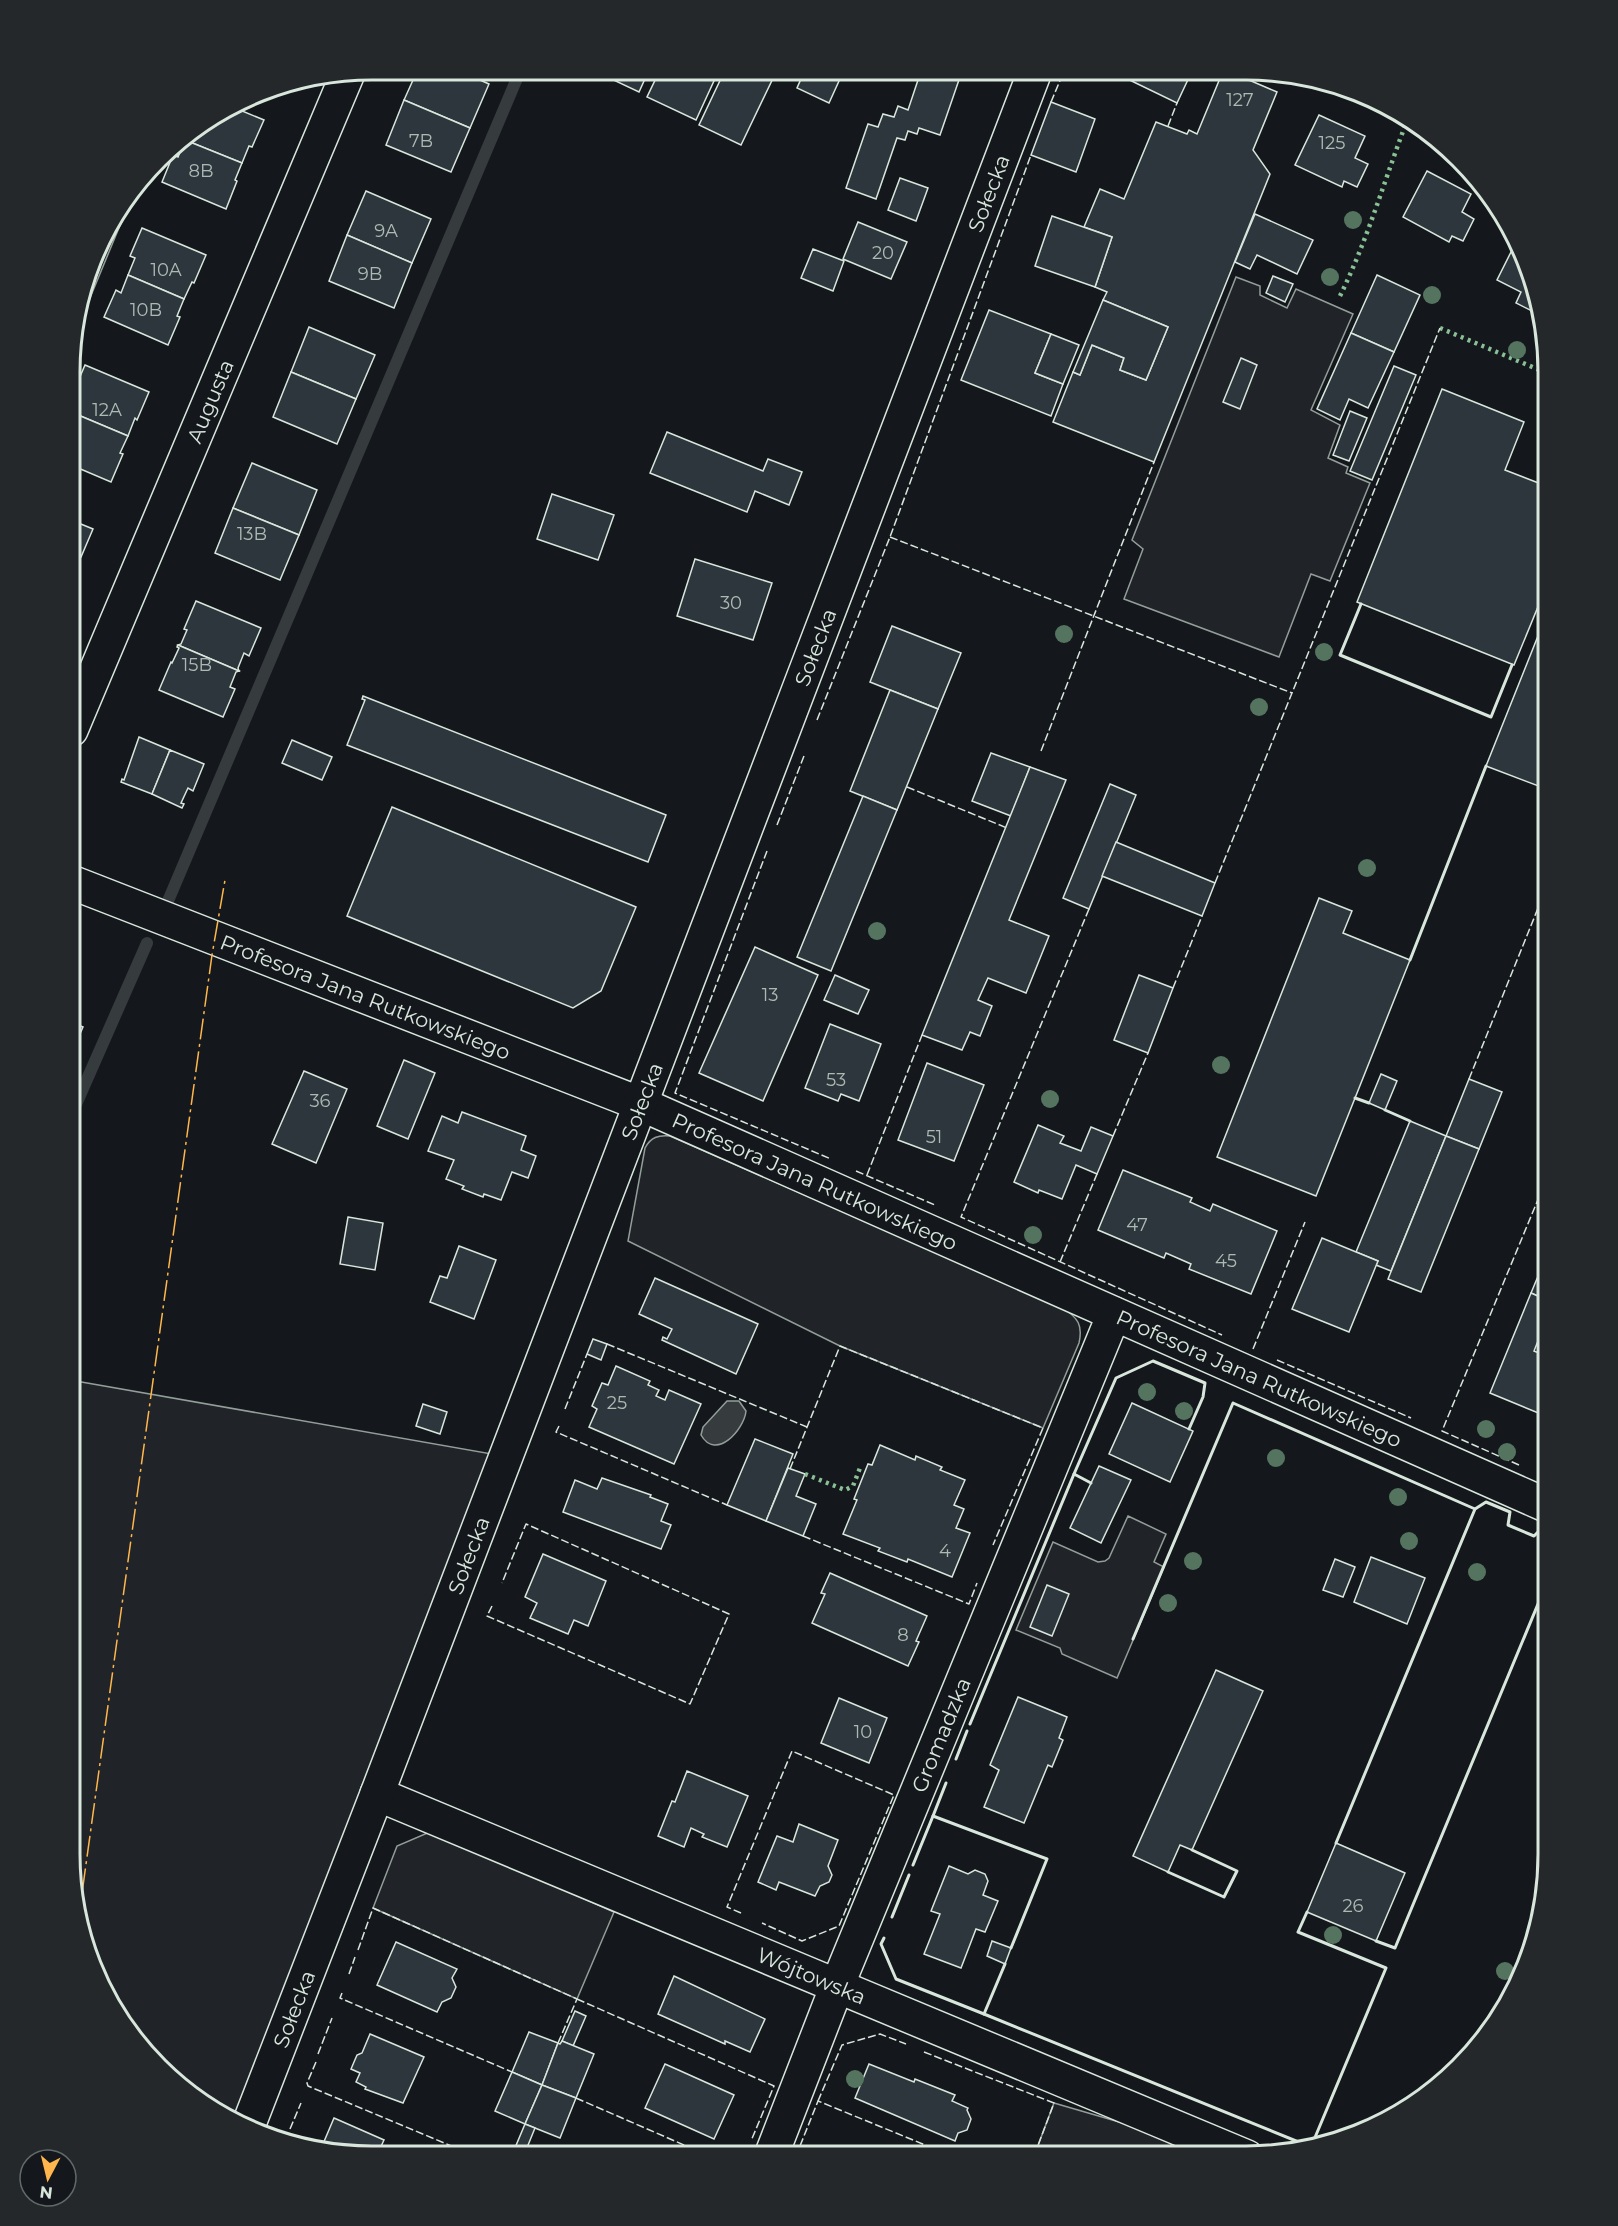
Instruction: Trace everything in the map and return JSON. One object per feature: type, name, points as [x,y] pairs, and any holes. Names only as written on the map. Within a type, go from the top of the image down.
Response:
[{"type":"street","name":"Sołecka","points":[[251,2120],[1032,80]]},
{"type":"street","name":"Augusta","points":[[80,709],[345,81]]},
{"type":"street","name":"Profesora Jana Rutkowskiego","points":[[80,886],[641,1104],[1538,1502]]},
{"type":"street","name":"Gromadzka","points":[[775,2146],[837,1986],[1114,1314]]},
{"type":"street","name":"Wójtowska","points":[[377,1794],[1221,2146]]},
{"type":"shaded area","points":[[122,219],[87,306],[102,260]]},
{"type":"shaded area","points":[[1236,277],[1260,286],[1260,295],[1287,308],[1296,289],[1353,314],[1311,410],[1340,425],[1328,458],[1348,467],[1346,473],[1370,483],[1330,581],[1311,574],[1279,657],[1124,599],[1143,549],[1132,540]]},
{"type":"shaded area","points":[[670,1136],[1063,1308],[1078,1322],[1079,1343],[1043,1428],[840,1346],[628,1241],[645,1148],[655,1138]]},
{"type":"shaded area","points":[[80,1382],[492,1454],[238,2114],[209,2097],[179,2074],[140,2032],[110,1984],[95,1948],[85,1912],[80,1874]]},
{"type":"shaded area","points":[[727,1401],[739,1401],[746,1411],[744,1419],[735,1434],[721,1444],[714,1445],[707,1442],[701,1435],[703,1427]]},
{"type":"shaded area","points":[[1128,1516],[1166,1534],[1154,1562],[1164,1567],[1117,1678],[1062,1654],[1060,1648],[1016,1630],[1053,1542],[1098,1562],[1105,1561],[1109,1558]]},
{"type":"shaded area","points":[[432,1831],[614,1912],[577,1999],[373,1908],[397,1846]]},
{"type":"shaded area","points":[[1054,2103],[1150,2131],[1163,2137],[1173,2146],[1038,2146]]},
{"type":"building","points":[[413,80],[480,80],[489,84],[470,128],[404,100]]},
{"type":"building","points":[[613,80],[644,80],[639,92]]},
{"type":"building","points":[[655,80],[714,80],[696,120],[647,97]]},
{"type":"building","points":[[720,80],[772,80],[741,145],[699,125]]},
{"type":"building","points":[[801,80],[839,80],[829,103],[797,88]]},
{"type":"building","points":[[918,80],[959,80],[940,135],[919,128],[917,134],[908,131],[905,140],[897,138],[876,199],[846,188],[868,124],[878,127],[883,114],[894,117],[898,106],[908,110]]},
{"type":"building","points":[[1130,80],[1188,80],[1177,103]]},
{"type":"building","points":[[1219,80],[1249,80],[1277,92],[1253,150],[1270,174],[1154,462],[1053,422],[1073,372],[1080,375],[1092,345],[1124,358],[1120,370],[1146,380],[1168,327],[1103,300],[1107,292],[1095,287],[1112,237],[1084,227],[1100,189],[1124,199],[1156,122],[1187,134],[1189,130],[1197,134]]},
{"type":"building","points":[[404,100],[470,128],[451,172],[386,145]]},
{"type":"building","points":[[1051,102],[1095,119],[1076,172],[1031,155]]},
{"type":"building","points":[[241,111],[264,120],[242,163],[191,142]]},
{"type":"building","points":[[1319,115],[1365,136],[1355,158],[1368,164],[1357,187],[1344,181],[1342,187],[1295,165]]},
{"type":"building","points":[[191,142],[242,163],[226,209],[162,182],[171,159],[175,156],[178,157],[181,151]]},
{"type":"building","points":[[1427,171],[1471,194],[1462,212],[1474,219],[1463,241],[1452,236],[1449,242],[1403,217]]},
{"type":"building","points":[[900,178],[928,188],[916,221],[888,210]]},
{"type":"building","points":[[366,191],[431,219],[412,263],[347,235]]},
{"type":"building","points":[[1255,214],[1313,240],[1297,274],[1257,255],[1250,269],[1235,262]]},
{"type":"building","points":[[1052,216],[1112,237],[1095,287],[1035,266]]},
{"type":"building","points":[[858,222],[907,242],[891,279],[843,259]]},
{"type":"building","points":[[142,228],[206,255],[184,299],[128,275],[135,258],[130,256]]},
{"type":"building","points":[[347,235],[412,263],[394,308],[329,281]]},
{"type":"building","points":[[813,249],[844,261],[833,291],[801,278]]},
{"type":"building","points":[[1512,250],[1532,311],[1516,303],[1521,292],[1497,280]]},
{"type":"building","points":[[128,275],[184,299],[177,316],[180,317],[168,345],[104,317],[116,290],[121,293]]},
{"type":"building","points":[[1377,275],[1420,295],[1394,352],[1351,333]]},
{"type":"building","points":[[1273,276],[1293,284],[1285,302],[1266,293]]},
{"type":"building","points":[[1103,300],[1168,327],[1146,380],[1120,370],[1124,358],[1092,345],[1080,375],[1073,372]]},
{"type":"building","points":[[989,310],[1051,334],[1035,373],[1063,384],[1051,416],[961,380]]},
{"type":"building","points":[[309,327],[375,355],[356,399],[291,372]]},
{"type":"building","points":[[1351,333],[1394,352],[1368,408],[1349,399],[1340,420],[1317,409]]},
{"type":"building","points":[[1051,334],[1079,345],[1063,384],[1035,373]]},
{"type":"building","points":[[1241,358],[1257,365],[1240,409],[1223,402]]},
{"type":"building","points":[[85,365],[149,392],[128,436],[80,416],[80,377]]},
{"type":"building","points":[[1394,366],[1416,375],[1372,480],[1350,471]]},
{"type":"building","points":[[291,372],[356,399],[337,444],[273,417]]},
{"type":"building","points":[[1442,389],[1524,422],[1505,470],[1538,483],[1538,607],[1514,665],[1357,602]]},
{"type":"building","points":[[1350,411],[1367,418],[1349,461],[1333,455]]},
{"type":"building","points":[[80,416],[128,436],[111,482],[80,469]]},
{"type":"building","points":[[667,432],[763,471],[768,459],[802,472],[789,505],[755,491],[747,512],[650,473]]},
{"type":"building","points":[[252,463],[317,490],[299,535],[233,508]]},
{"type":"building","points":[[552,494],[614,515],[598,560],[537,539]]},
{"type":"building","points":[[233,508],[299,535],[280,580],[215,553]]},
{"type":"building","points":[[80,524],[93,529],[80,557]]},
{"type":"building","points":[[695,559],[772,583],[753,640],[677,616]]},
{"type":"building","points":[[196,601],[261,628],[249,656],[244,653],[239,671],[178,645],[181,644],[187,630],[184,629]]},
{"type":"building","points":[[892,626],[961,653],[938,709],[870,682]]},
{"type":"building","points":[[1538,636],[1538,786],[1486,766]]},
{"type":"building","points":[[178,645],[239,671],[236,672],[230,687],[235,689],[223,717],[159,690],[179,648]]},
{"type":"building","points":[[890,690],[938,709],[897,810],[850,791]]},
{"type":"building","points":[[363,696],[666,815],[648,862],[347,745],[365,700],[362,699]]},
{"type":"building","points":[[139,737],[170,750],[152,794],[121,782],[122,779],[124,780]]},
{"type":"building","points":[[292,740],[332,757],[322,780],[282,763]]},
{"type":"building","points":[[170,750],[204,764],[193,791],[188,788],[181,803],[184,804],[182,808],[152,794]]},
{"type":"building","points":[[991,753],[1030,767],[1011,816],[972,801]]},
{"type":"building","points":[[1030,767],[1066,780],[1009,920],[1049,936],[1026,993],[988,978],[978,1000],[992,1006],[980,1036],[970,1032],[962,1050],[922,1035]]},
{"type":"building","points":[[1110,784],[1136,795],[1089,909],[1063,898]]},
{"type":"building","points":[[863,796],[897,810],[831,971],[797,957]]},
{"type":"building","points":[[392,807],[636,907],[601,991],[573,1008],[347,916]]},
{"type":"building","points":[[1116,842],[1215,883],[1202,916],[1102,876]]},
{"type":"building","points":[[1319,898],[1352,911],[1343,933],[1410,960],[1316,1196],[1217,1157]]},
{"type":"building","points":[[755,947],[818,975],[763,1101],[699,1073]]},
{"type":"building","points":[[835,975],[869,990],[858,1014],[824,1000]]},
{"type":"building","points":[[1139,975],[1173,988],[1148,1053],[1114,1040]]},
{"type":"building","points":[[830,1024],[881,1044],[859,1101],[841,1094],[838,1101],[805,1088]]},
{"type":"building","points":[[404,1060],[435,1073],[408,1139],[377,1126]]},
{"type":"building","points":[[927,1063],[984,1085],[954,1161],[898,1140]]},
{"type":"building","points":[[304,1071],[347,1089],[316,1163],[272,1144]]},
{"type":"building","points":[[1381,1074],[1397,1081],[1385,1110],[1369,1103]]},
{"type":"building","points":[[1469,1079],[1502,1092],[1479,1149],[1446,1136]]},
{"type":"building","points":[[462,1112],[526,1136],[521,1150],[536,1156],[528,1178],[512,1172],[501,1200],[484,1194],[483,1197],[462,1189],[464,1186],[446,1179],[454,1160],[428,1151],[442,1116],[458,1123]]},
{"type":"building","points":[[1410,1121],[1446,1136],[1391,1271],[1376,1265],[1378,1261],[1356,1252]]},
{"type":"building","points":[[1038,1125],[1064,1136],[1060,1143],[1081,1151],[1091,1127],[1113,1136],[1097,1174],[1076,1165],[1062,1199],[1039,1190],[1038,1193],[1014,1182]]},
{"type":"building","points":[[1446,1136],[1479,1149],[1421,1292],[1388,1279]]},
{"type":"building","points":[[1123,1170],[1192,1198],[1190,1202],[1210,1211],[1213,1204],[1277,1231],[1251,1294],[1189,1269],[1191,1264],[1166,1253],[1164,1258],[1098,1230]]},
{"type":"building","points":[[348,1217],[383,1223],[375,1270],[340,1264]]},
{"type":"building","points":[[1322,1238],[1378,1261],[1349,1332],[1292,1309]]},
{"type":"building","points":[[459,1246],[496,1260],[474,1319],[430,1302],[440,1276],[447,1278]]},
{"type":"building","points":[[1538,1276],[1538,1296],[1531,1293]]},
{"type":"building","points":[[655,1278],[758,1324],[736,1374],[662,1340],[663,1337],[667,1339],[672,1329],[639,1314]]},
{"type":"building","points":[[1531,1293],[1538,1296],[1538,1341],[1534,1351],[1538,1353],[1538,1413],[1490,1393]]},
{"type":"building","points":[[593,1339],[607,1344],[601,1360],[587,1354]]},
{"type":"building","points":[[616,1366],[650,1381],[648,1385],[659,1390],[656,1396],[665,1400],[669,1390],[701,1404],[674,1464],[589,1427],[597,1409],[592,1406],[602,1383],[608,1385]]},
{"type":"building","points":[[1132,1403],[1193,1431],[1170,1482],[1109,1454]]},
{"type":"building","points":[[423,1404],[447,1412],[440,1434],[416,1426]]},
{"type":"building","points":[[755,1439],[793,1454],[766,1521],[727,1505]]},
{"type":"building","points":[[880,1445],[915,1460],[916,1456],[942,1467],[940,1470],[965,1480],[954,1505],[964,1509],[956,1528],[970,1533],[952,1577],[908,1559],[907,1562],[878,1551],[880,1548],[843,1534],[868,1464],[872,1465]]},
{"type":"building","points":[[1099,1466],[1131,1480],[1101,1543],[1070,1528]]},
{"type":"building","points":[[788,1468],[805,1474],[796,1496],[816,1504],[803,1536],[766,1521]]},
{"type":"building","points":[[602,1478],[651,1495],[650,1497],[668,1504],[661,1521],[671,1525],[661,1549],[563,1512],[575,1480],[597,1489]]},
{"type":"building","points":[[543,1554],[606,1581],[588,1626],[574,1620],[568,1634],[530,1618],[537,1603],[525,1597]]},
{"type":"building","points":[[1371,1557],[1425,1578],[1407,1624],[1354,1602]]},
{"type":"building","points":[[1335,1559],[1355,1567],[1343,1597],[1323,1590]]},
{"type":"building","points":[[830,1573],[927,1616],[908,1666],[812,1623],[825,1594],[821,1593]]},
{"type":"building","points":[[1047,1585],[1069,1594],[1052,1636],[1030,1627]]},
{"type":"building","points":[[1216,1670],[1263,1691],[1192,1850],[1180,1845],[1168,1872],[1133,1856]]},
{"type":"building","points":[[1018,1697],[1067,1717],[1059,1738],[1063,1740],[1052,1767],[1048,1765],[1024,1823],[984,1807],[999,1770],[990,1765]]},
{"type":"building","points":[[839,1698],[887,1718],[869,1763],[821,1743]]},
{"type":"building","points":[[687,1771],[748,1796],[727,1847],[702,1837],[704,1834],[691,1828],[684,1847],[658,1836]]},
{"type":"building","points":[[799,1824],[838,1840],[828,1866],[832,1875],[829,1882],[820,1886],[815,1896],[779,1882],[776,1890],[758,1882],[777,1836],[793,1842]]},
{"type":"building","points":[[1336,1843],[1405,1873],[1376,1941],[1307,1912]]},
{"type":"building","points":[[949,1866],[968,1874],[975,1870],[985,1874],[988,1881],[983,1895],[998,1901],[985,1932],[976,1929],[961,1968],[924,1954],[940,1914],[931,1911]]},
{"type":"building","points":[[992,1941],[1011,1948],[1005,1964],[987,1956]]},
{"type":"building","points":[[396,1942],[457,1969],[452,1978],[456,1987],[451,1998],[442,2002],[437,2012],[377,1985]]},
{"type":"building","points":[[674,1976],[765,2019],[750,2052],[725,2041],[725,2044],[658,2014]]},
{"type":"building","points":[[575,2011],[586,2016],[573,2046],[562,2041]]},
{"type":"building","points":[[529,2032],[558,2043],[542,2085],[512,2072]]},
{"type":"building","points":[[370,2034],[424,2057],[403,2103],[365,2089],[366,2087],[356,2082],[360,2073],[351,2069],[357,2055],[362,2053]]},
{"type":"building","points":[[562,2041],[594,2054],[576,2098],[542,2085],[558,2043]]},
{"type":"building","points":[[665,2064],[734,2095],[714,2139],[645,2108]]},
{"type":"building","points":[[869,2064],[955,2095],[952,2101],[968,2108],[971,2119],[967,2130],[958,2133],[955,2141],[855,2098]]},
{"type":"building","points":[[512,2072],[542,2085],[525,2124],[495,2111]]},
{"type":"building","points":[[542,2085],[576,2098],[560,2138],[525,2124]]},
{"type":"building","points":[[334,2118],[384,2140],[381,2146],[324,2143]]},
{"type":"building","points":[[525,2124],[535,2128],[528,2146],[516,2146]]},
{"type":"waterway","points":[[168,901],[516,80]]},
{"type":"waterway","points":[[80,1095],[147,943]]},
{"type":"hedge","points":[[1340,296],[1368,230],[1405,126]]},
{"type":"hedge","points":[[1440,328],[1538,369]]},
{"type":"hedge","points":[[805,1474],[845,1490],[853,1486],[860,1468]]},
{"type":"fence","points":[[1051,102],[1060,80]]},
{"type":"fence","points":[[1168,126],[1177,103]]},
{"type":"fence","points":[[817,720],[890,537],[1031,155]]},
{"type":"fence","points":[[1215,883],[1440,328]]},
{"type":"fence","points":[[1041,751],[1154,462]]},
{"type":"fence","points":[[890,537],[1292,693]]},
{"type":"fence","points":[[777,825],[804,756]]},
{"type":"fence","points":[[907,787],[1007,828]]},
{"type":"fence","points":[[767,851],[675,1093],[831,1159]]},
{"type":"fence","points":[[1469,1079],[1538,908]]},
{"type":"fence","points":[[1089,909],[961,1217],[1222,1335]]},
{"type":"fence","points":[[1173,988],[1202,916]]},
{"type":"fence","points":[[867,1175],[922,1035]]},
{"type":"fence","points":[[1113,1136],[1148,1053]]},
{"type":"fence","points":[[856,1171],[935,1205]]},
{"type":"fence","points":[[1060,1262],[1097,1174]]},
{"type":"fence","points":[[1519,1465],[1442,1431],[1538,1200]]},
{"type":"fence","points":[[1253,1349],[1305,1222]]},
{"type":"fence","points":[[607,1344],[807,1427]]},
{"type":"fence","points":[[790,1469],[840,1346],[1043,1428],[993,1545]]},
{"type":"fence","points":[[565,1409],[587,1354]]},
{"type":"fence","points":[[1277,1360],[1411,1418]]},
{"type":"fence","points":[[559,1426],[556,1432],[727,1505]]},
{"type":"fence","points":[[492,1606],[487,1616],[690,1704],[729,1614],[526,1524],[502,1583]]},
{"type":"fence","points":[[803,1536],[969,1604],[977,1583]]},
{"type":"fence","points":[[741,1913],[727,1907],[792,1751],[894,1795],[839,1926],[802,1941],[762,1923]]},
{"type":"fence","points":[[358,1950],[373,1908],[577,1999],[558,2043]]},
{"type":"fence","points":[[349,1974],[355,1957]]},
{"type":"fence","points":[[342,1993],[340,1998],[512,2072]]},
{"type":"fence","points":[[577,1999],[774,2086],[751,2141]]},
{"type":"fence","points":[[318,2054],[332,2018]]},
{"type":"fence","points":[[818,2101],[842,2045],[880,2034],[906,2044]]},
{"type":"fence","points":[[924,2052],[1054,2103],[1038,2146]]},
{"type":"fence","points":[[316,2062],[307,2083],[308,2086],[451,2146]]},
{"type":"fence","points":[[576,2098],[686,2146]]},
{"type":"fence","points":[[800,2146],[818,2101],[928,2146]]},
{"type":"fence","points":[[290,2129],[301,2103]]},
{"type":"wall","points":[[1361,604],[1340,655],[1491,717],[1512,665]]},
{"type":"wall","points":[[1410,960],[1486,766]]},
{"type":"wall","points":[[1355,1098],[1369,1103]]},
{"type":"wall","points":[[1385,1110],[1410,1121]]},
{"type":"wall","points":[[1091,1483],[1074,1474],[1116,1378],[1153,1361],[1205,1383],[1203,1397],[1189,1429]]},
{"type":"wall","points":[[1133,1639],[1233,1403],[1475,1509]]},
{"type":"wall","points":[[970,1724],[1074,1474]]},
{"type":"wall","points":[[1336,1843],[1475,1509],[1486,1502],[1510,1512],[1508,1525],[1534,1536],[1538,1532]]},
{"type":"wall","points":[[1376,1941],[1395,1948],[1538,1604]]},
{"type":"wall","points":[[956,1759],[967,1731]]},
{"type":"wall","points":[[933,1816],[946,1783]]},
{"type":"wall","points":[[913,1865],[933,1816],[1047,1859],[1011,1948]]},
{"type":"wall","points":[[1168,1872],[1224,1897],[1237,1871],[1192,1850]]},
{"type":"wall","points":[[892,1917],[909,1875]]},
{"type":"wall","points":[[1307,1912],[1298,1932],[1386,1968],[1314,2139]]},
{"type":"wall","points":[[884,1938],[881,1944],[896,1979],[984,2014]]},
{"type":"wall","points":[[1005,1964],[984,2014],[1298,2142]]},
{"type":"power","points":[[82,1893],[212,955],[225,880]]}]
